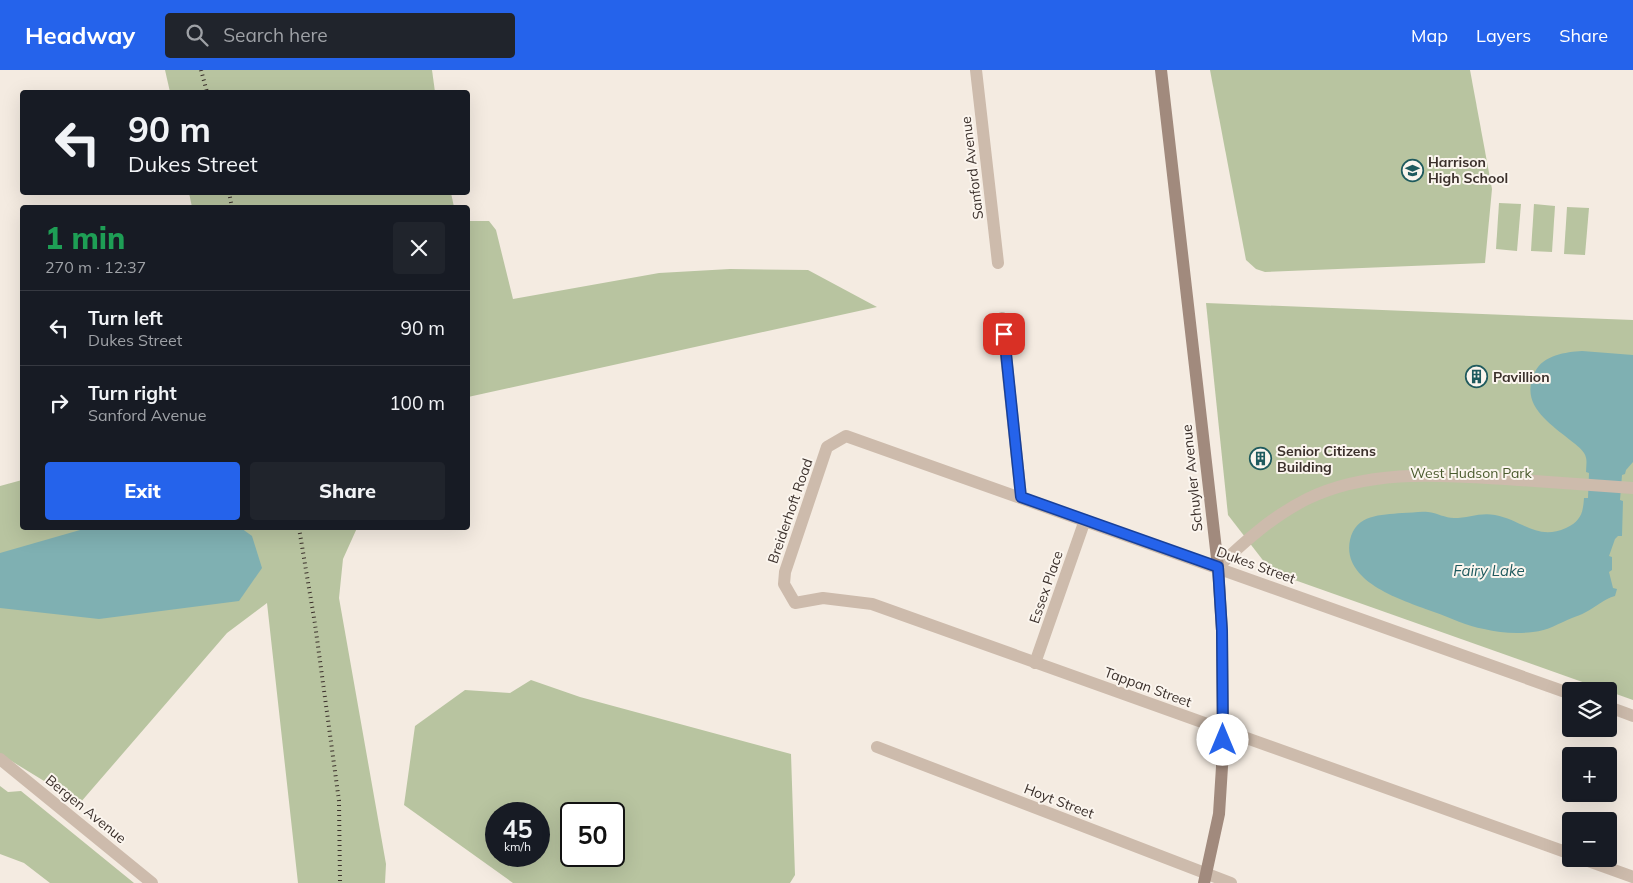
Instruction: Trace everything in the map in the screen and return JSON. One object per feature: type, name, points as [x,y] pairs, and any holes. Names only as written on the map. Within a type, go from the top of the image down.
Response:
[{"type":"main road","name":"Schuyler Avenue","points":[[1160,70],[1218,567],[1222,631],[1223,729],[1219,814],[1205,879]]},
{"type":"street","name":"Sanford Avenue","points":[[976,70],[998,263]]},
{"type":"street","points":[[1002,318],[1021,497]]},
{"type":"street","name":"Dukes Street","points":[[846,436],[1562,691]]},
{"type":"street","name":"Breiderhoft Road","points":[[795,604],[784,584],[785,572],[828,447],[846,436]]},
{"type":"street","points":[[1218,567],[1260,529],[1285,511],[1316,495],[1349,484],[1379,478],[1427,476],[1633,488]]},
{"type":"street","name":"Essex Place","points":[[1035,663],[1085,520]]},
{"type":"street","name":"Tappan Street","points":[[795,604],[823,598],[872,604],[1562,851]]},
{"type":"street","points":[[1617,710],[1633,716]]},
{"type":"street","name":"Hoyt Street","points":[[877,747],[1205,879],[1231,883]]},
{"type":"street","name":"Bergen Avenue","points":[[0,759],[152,883]]},
{"type":"street","points":[[1605,867],[1633,877]]},
{"type":"green space","points":[[165,70],[432,70],[435,90],[170,90]]},
{"type":"green space","points":[[1210,70],[1470,70],[1492,189],[1485,263],[1265,272],[1256,269],[1246,260]]},
{"type":"green space","points":[[189,195],[451,195],[454,205],[192,205]]},
{"type":"green space","points":[[1499,203],[1521,204],[1517,251],[1496,249]]},
{"type":"green space","points":[[1534,204],[1555,206],[1552,252],[1531,251]]},
{"type":"green space","points":[[1567,207],[1589,208],[1585,255],[1564,254]]},
{"type":"green space","points":[[470,221],[489,221],[496,230],[513,299],[659,273],[730,269],[808,270],[877,307],[470,397]]},
{"type":"green space","name":"West Hudson Park","points":[[1206,303],[1633,320],[1633,700],[1617,694],[1617,682],[1582,682],[1272,572],[1228,515]]},
{"type":"green space","points":[[20,481],[20,530],[356,530],[343,559],[339,598],[386,864],[385,883],[298,883],[267,603],[227,633],[80,803],[0,754],[0,486]]},
{"type":"green space","points":[[531,680],[580,697],[791,754],[795,875],[790,883],[513,883],[491,867],[550,867],[550,802],[485,802],[485,863],[404,805],[415,726],[465,690],[510,693]]},
{"type":"green space","points":[[0,786],[8,792],[21,791],[134,883],[50,883],[24,863],[0,854]]},
{"type":"water","name":"Fairy Lake","points":[[1582,351],[1633,355],[1633,462],[1625,474],[1622,475],[1620,500],[1623,501],[1622,536],[1618,536],[1615,539],[1609,556],[1612,557],[1612,570],[1609,572],[1613,588],[1617,589],[1615,596],[1584,613],[1549,628],[1533,632],[1509,633],[1478,628],[1459,622],[1392,596],[1365,579],[1355,568],[1350,555],[1350,540],[1353,531],[1358,525],[1370,518],[1386,514],[1422,512],[1454,518],[1490,514],[1546,532],[1566,528],[1578,519],[1582,512],[1584,498],[1588,498],[1589,473],[1586,472],[1585,455],[1580,448],[1538,411],[1533,403],[1531,383],[1539,366],[1549,358],[1569,352]]},
{"type":"water","points":[[80,530],[244,530],[252,536],[262,568],[239,601],[99,619],[0,608],[0,553]]},
{"type":"railway","points":[[201,70],[206,90]]},
{"type":"railway","points":[[230,195],[231,205]]},
{"type":"railway","points":[[299,530],[315,624],[339,801],[340,883]]},
{"type":"place","name":"Harrison High School","points":[[1412,170]]},
{"type":"place","name":"Pavillion","points":[[1477,377]]},
{"type":"place","name":"Senior Citizens Building","points":[[1261,459]]},
{"type":"route","points":[[1004,334],[1021,497],[1218,567],[1222,631],[1223,740]]}]
